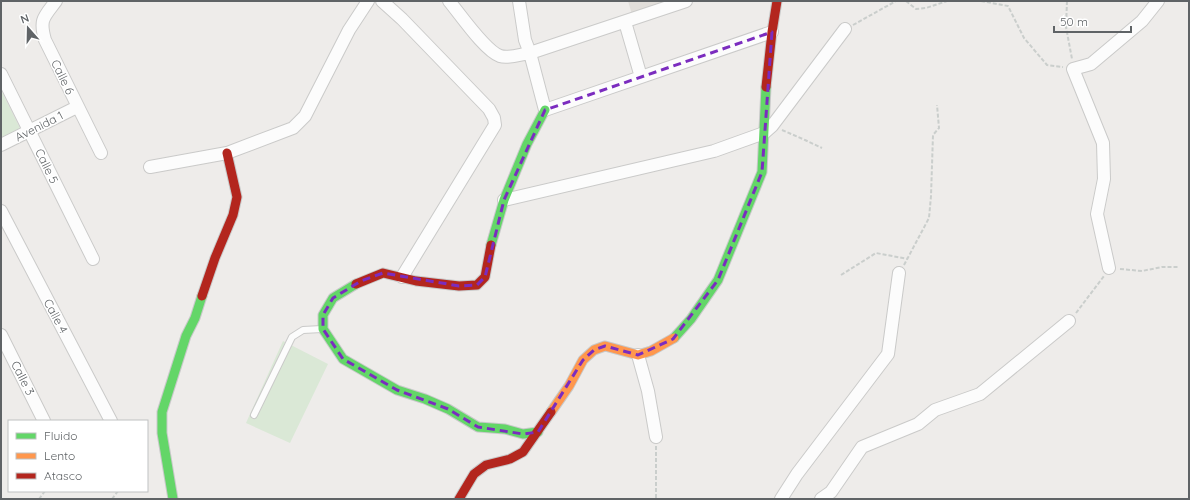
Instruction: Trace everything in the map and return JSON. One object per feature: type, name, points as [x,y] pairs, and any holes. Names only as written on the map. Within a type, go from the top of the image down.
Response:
[{"type":"street","name":"Calle 6","points":[[56,1],[42,20],[42,30],[45,40],[77,107],[101,153]]},
{"type":"street","points":[[150,167],[226,153],[293,128],[305,116],[349,30],[368,1]]},
{"type":"street","points":[[382,1],[402,19],[489,109],[494,118],[495,125],[402,277]]},
{"type":"street","points":[[449,1],[487,48],[500,56],[509,57],[530,53],[686,1]]},
{"type":"street","points":[[519,1],[526,40],[545,110],[527,144],[504,200],[490,250],[486,276],[477,285],[459,286],[383,273],[361,281],[333,298],[323,316],[323,329],[343,359],[397,390],[425,399],[448,409],[464,420],[478,427],[506,429],[523,434],[538,432]]},
{"type":"street","points":[[458,499],[474,474],[486,465],[510,459],[522,452],[538,432],[569,386],[583,360],[594,350],[605,346],[638,355],[651,351],[673,339],[691,319],[718,280],[762,172],[768,130],[766,86],[777,1]]},
{"type":"street","points":[[1109,268],[1097,214],[1104,179],[1103,143],[1073,69],[1091,64],[1142,21],[1158,1]]},
{"type":"street","points":[[624,22],[641,77]]},
{"type":"street","points":[[504,200],[714,151],[768,130],[845,29]]},
{"type":"street","points":[[545,110],[772,32]]},
{"type":"street","name":"Calle 5","points":[[1,74],[93,259]]},
{"type":"street","name":"Avenida 1","points":[[1,145],[77,107]]},
{"type":"street","points":[[173,499],[162,433],[162,412],[186,336],[194,318],[215,258],[233,215],[237,197],[226,153]]},
{"type":"street","name":"Calle 4","points":[[1,211],[110,420]]},
{"type":"street","points":[[781,499],[797,474],[888,354],[899,273]]},
{"type":"street","points":[[821,499],[831,492],[862,447],[918,424],[935,410],[980,394],[1069,321]]},
{"type":"street","name":"Calle 3","points":[[1,335],[44,420]]},
{"type":"street","points":[[638,355],[648,391],[656,437]]},
{"type":"lane","points":[[254,415],[292,337],[302,330],[323,329]]},
{"type":"path","points":[[845,29],[896,1]]},
{"type":"path","points":[[906,1],[916,9],[926,8],[947,1]]},
{"type":"path","points":[[981,1],[1008,6],[1024,38],[1048,65],[1073,69],[1066,28],[1066,1]]},
{"type":"path","points":[[899,273],[929,218],[933,135],[939,128],[937,105]]},
{"type":"path","points":[[768,130],[805,140],[822,148]]},
{"type":"path","points":[[841,274],[876,253],[908,258]]},
{"type":"path","points":[[1069,321],[1083,306],[1109,268],[1142,271],[1162,267],[1178,267]]},
{"type":"path","points":[[656,437],[656,499]]},
{"type":"highlighted area","points":[[772,32],[762,172],[718,280],[673,339],[638,355],[605,346],[594,350],[583,360],[538,432],[523,434],[478,427],[448,409],[397,390],[343,359],[323,329],[323,315],[333,298],[361,281],[383,273],[459,286],[477,285],[485,277],[504,200],[545,110]]},
{"type":"shaded area","points":[[628,1],[666,1],[667,8],[633,18]]},
{"type":"green space","points":[[1,90],[21,130],[1,140]]},
{"type":"green space","points":[[283,341],[328,364],[290,443],[246,423]]},
{"type":"traffic: fast","points":[[674,338],[691,319],[718,280],[762,172],[766,87]]},
{"type":"traffic: fast","points":[[491,245],[504,200],[527,144],[545,110]]},
{"type":"traffic: fast","points":[[356,284],[333,298],[323,315],[323,329],[343,359],[397,390],[425,399],[448,409],[478,427],[505,429],[523,434],[538,432]]},
{"type":"traffic: fast","points":[[173,499],[162,433],[162,412],[186,336],[195,318],[202,296]]},
{"type":"traffic: slow","points":[[551,412],[569,386],[583,360],[594,350],[605,346],[638,355],[651,351],[674,338]]},
{"type":"traffic: jam","points":[[766,87],[777,1]]},
{"type":"traffic: jam","points":[[202,296],[215,258],[233,215],[237,197],[227,153]]},
{"type":"traffic: jam","points":[[356,284],[383,273],[416,281],[459,286],[477,285],[485,277],[491,245]]},
{"type":"traffic: jam","points":[[459,499],[474,474],[486,465],[510,459],[523,452],[551,412]]}]
